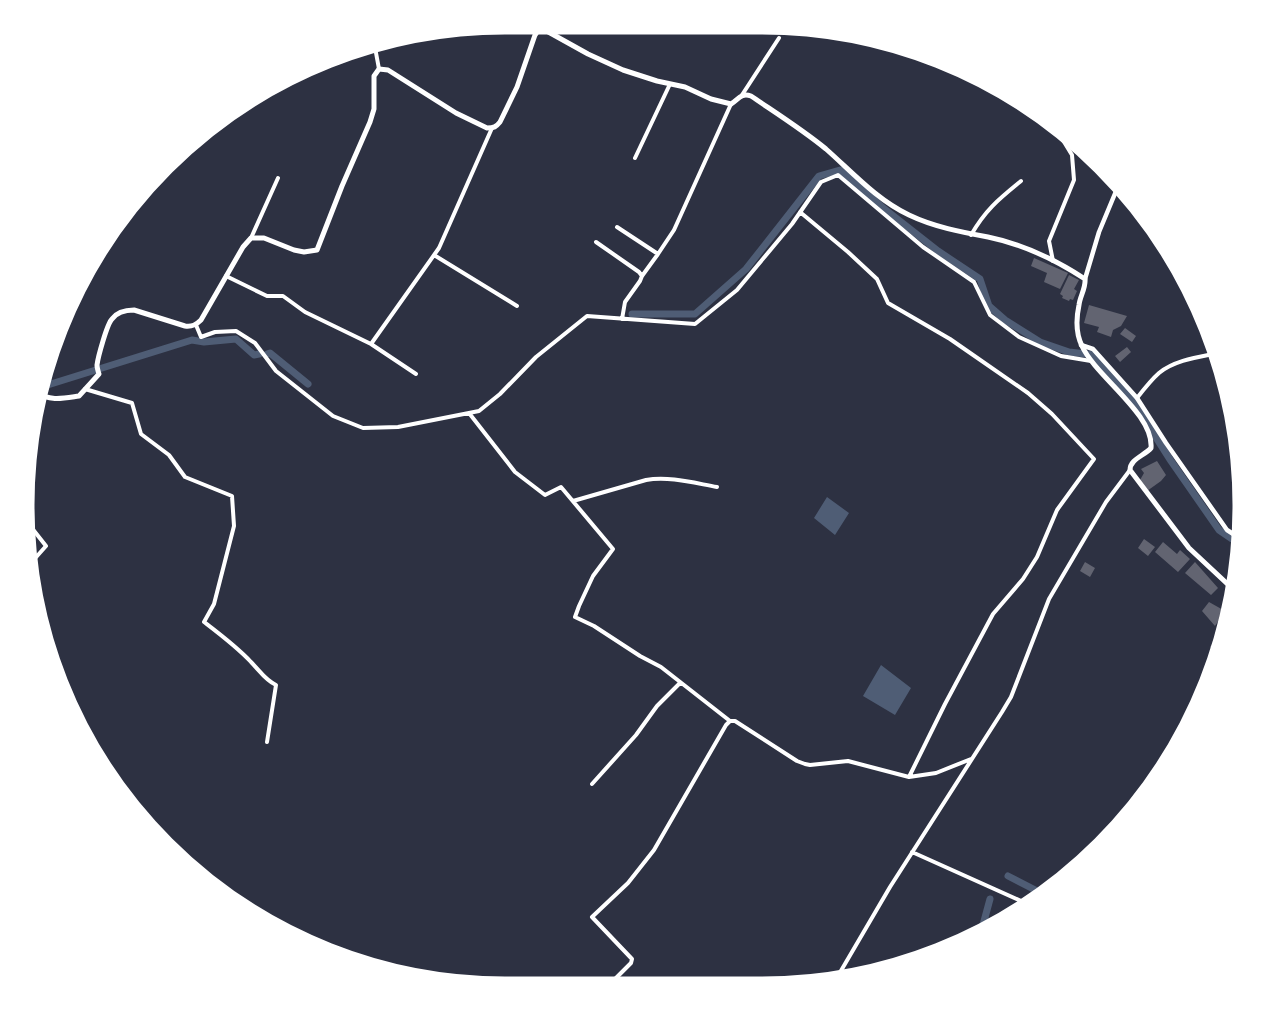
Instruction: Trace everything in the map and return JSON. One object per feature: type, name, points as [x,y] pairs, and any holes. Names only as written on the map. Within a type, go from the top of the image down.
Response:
[{"type":"main road","points":[[46,397],[52,399],[79,396],[99,374],[97,363],[112,318],[126,310],[134,310],[185,326],[196,325],[243,247],[251,238],[264,238],[304,252],[317,250],[370,122],[374,109],[374,76],[379,69],[388,70],[456,113],[487,128],[492,128],[500,122],[517,87],[536,33]]},
{"type":"main road","points":[[552,33],[588,54],[623,70],[685,87],[711,99],[731,104],[742,95],[751,96],[823,147],[906,214],[928,224],[1017,245],[1085,279],[1086,283],[1078,306],[1077,322],[1081,345],[1091,361],[1138,414],[1148,430],[1152,445],[1132,462],[1130,470],[1189,548],[1227,584]]},
{"type":"street","points":[[742,95],[779,38]]},
{"type":"street","points":[[376,51],[379,69]]},
{"type":"street","points":[[636,158],[670,84]]},
{"type":"street","points":[[622,319],[624,302],[674,230],[731,104]]},
{"type":"street","points":[[371,344],[439,248],[492,128]]},
{"type":"street","points":[[1053,262],[1049,241],[1074,180],[1072,155],[1064,143]]},
{"type":"street","points":[[196,325],[201,337],[215,332],[236,331],[255,344],[276,371],[333,416],[363,429],[398,427],[479,411],[500,394],[536,357],[587,316],[695,324],[737,290],[778,242],[820,182],[838,175],[923,247],[974,282],[990,315],[1019,337],[1061,356],[1091,361]]},
{"type":"street","points":[[251,238],[278,178]]},
{"type":"street","points":[[971,235],[992,205],[1021,181]]},
{"type":"street","points":[[1085,279],[1099,232],[1116,192]]},
{"type":"street","points":[[800,212],[877,279],[888,303],[950,339],[1028,393],[1052,414],[1094,459],[1057,510],[1037,557],[1023,579],[993,614],[909,777]]},
{"type":"street","points":[[617,227],[658,254]]},
{"type":"street","points":[[596,242],[642,276]]},
{"type":"street","points":[[434,255],[517,306]]},
{"type":"street","points":[[226,275],[267,296],[283,296],[305,312],[371,344],[416,374]]},
{"type":"street","points":[[1081,345],[1093,349],[1137,398],[1227,530],[1233,534]]},
{"type":"street","points":[[1137,398],[1166,368],[1192,358],[1209,355]]},
{"type":"street","points":[[84,389],[132,403],[141,434],[169,455],[185,477],[232,496],[234,526],[214,604],[204,622],[234,646],[267,681],[276,685],[267,742]]},
{"type":"street","points":[[469,413],[515,472],[545,495],[561,487],[613,549],[593,576],[575,617],[661,667],[730,721],[796,761],[810,765],[848,761],[909,777],[936,773],[971,759]]},
{"type":"street","points":[[841,971],[890,887],[1011,697],[1049,599],[1106,502],[1130,470]]},
{"type":"street","points":[[573,501],[655,478],[682,480],[717,487]]},
{"type":"street","points":[[34,530],[46,546],[36,557]]},
{"type":"street","points":[[592,784],[680,682]]},
{"type":"street","points":[[617,978],[632,959],[592,917],[628,883],[654,850],[730,721]]},
{"type":"street","points":[[912,852],[1020,901]]},
{"type":"water","points":[[827,497],[849,513],[835,535],[814,518]]},
{"type":"water","points":[[881,665],[911,688],[895,715],[863,696]]},
{"type":"building","points":[[1034,258],[1068,273],[1060,289],[1044,282],[1047,273],[1031,266]]},
{"type":"building","points":[[1069,275],[1079,280],[1074,289],[1077,291],[1073,300],[1069,301],[1062,298],[1060,294]]},
{"type":"building","points":[[1089,305],[1127,316],[1121,326],[1113,330],[1111,337],[1097,332],[1099,327],[1084,323]]},
{"type":"building","points":[[1125,328],[1136,336],[1132,342],[1120,334]]},
{"type":"building","points":[[1127,347],[1131,352],[1120,362],[1115,356]]},
{"type":"building","points":[[1157,461],[1166,475],[1147,491],[1140,480],[1144,473],[1141,469]]},
{"type":"building","points":[[1144,539],[1155,547],[1148,556],[1138,548]]},
{"type":"building","points":[[1163,542],[1177,554],[1180,550],[1190,559],[1178,572],[1155,552]]},
{"type":"building","points":[[1085,562],[1095,568],[1090,577],[1080,571]]},
{"type":"building","points":[[1195,562],[1218,588],[1211,595],[1185,573]]},
{"type":"building","points":[[1209,602],[1222,609],[1215,626],[1202,611]]},
{"type":"waterway","points":[[632,314],[695,314],[746,269],[819,176],[840,170],[938,251],[980,279],[989,306],[1005,320],[1040,342],[1069,352],[1086,354]]},
{"type":"waterway","points":[[49,385],[192,340],[204,342],[236,339],[254,355],[259,354]]},
{"type":"waterway","points":[[267,354],[270,353],[308,384]]},
{"type":"waterway","points":[[1086,354],[1093,354],[1131,398],[1219,530],[1233,539]]},
{"type":"waterway","points":[[1008,876],[1035,890]]},
{"type":"waterway","points":[[984,922],[990,899]]}]
